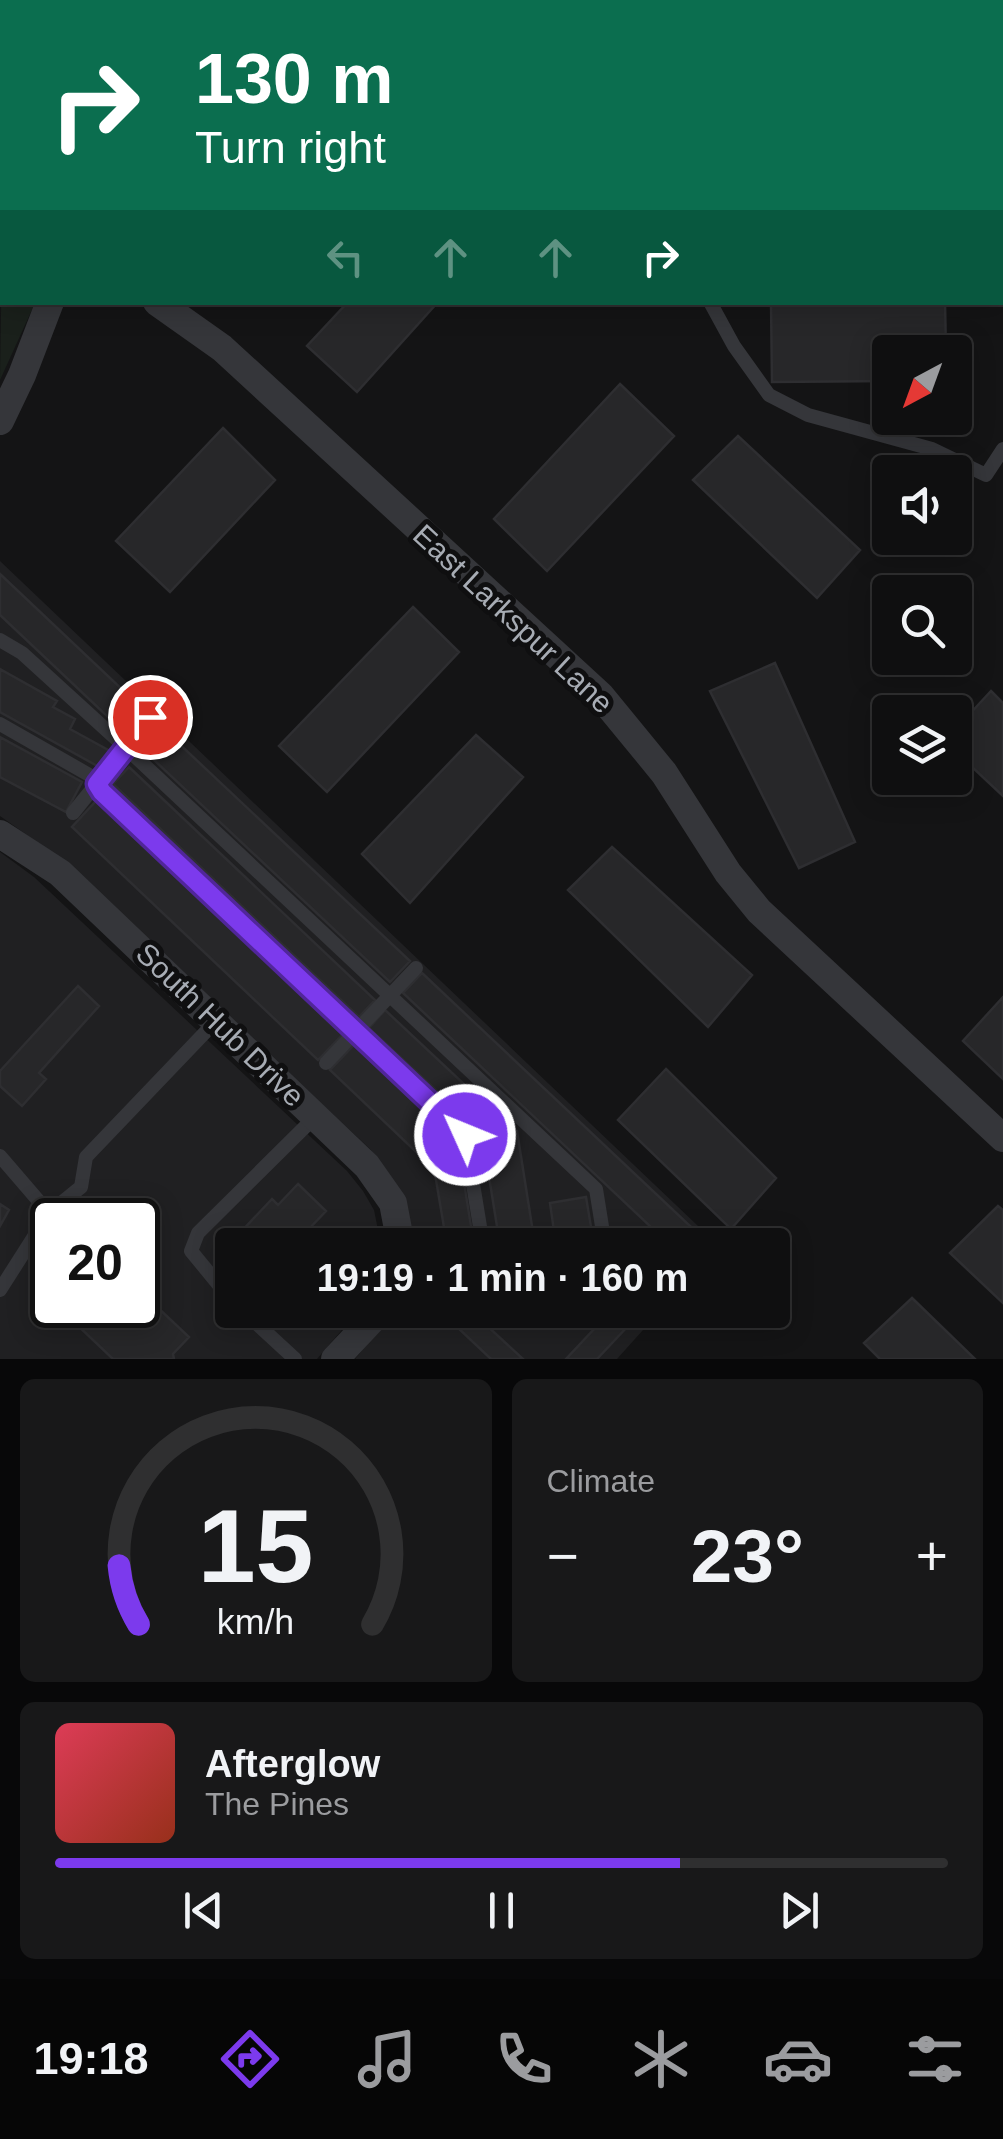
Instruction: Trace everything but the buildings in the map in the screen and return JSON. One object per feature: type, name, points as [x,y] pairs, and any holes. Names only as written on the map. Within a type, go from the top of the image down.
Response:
[{"type":"street","points":[[0,420],[49,305]]},
{"type":"street","name":"East Larkspur Lane","points":[[161,305],[222,348],[600,695],[664,774],[728,873],[759,912],[1003,1138]]},
{"type":"street","name":"South Hub Drive","points":[[0,834],[60,873],[368,1166],[393,1202],[398,1228]]},
{"type":"street","points":[[335,1359],[363,1328]]},
{"type":"lane","points":[[712,305],[734,346],[769,394],[808,414],[932,449],[986,475],[1003,448]]},
{"type":"lane","points":[[0,640],[22,653],[124,746],[596,1189],[602,1228]]},
{"type":"lane","points":[[73,813],[150,717]]},
{"type":"lane","points":[[0,724],[91,776],[465,1135],[480,1228]]},
{"type":"lane","points":[[326,1062],[416,968]]},
{"type":"lane","points":[[67,1198],[81,1187],[86,1156],[216,1021]]},
{"type":"lane","points":[[215,1280],[191,1251],[198,1233],[316,1116]]},
{"type":"lane","points":[[0,1156],[36,1198]]},
{"type":"lane","points":[[0,1290],[30,1243]]},
{"type":"lane","points":[[261,1328],[295,1359]]},
{"type":"shaded area","points":[[1,305],[34,305],[0,380]]},
{"type":"shaded area","points":[[0,561],[700,1228],[406,1228],[386,1170],[370,1149],[54,854],[0,816]]},
{"type":"shaded area","points":[[0,852],[34,877],[347,1171],[363,1191],[374,1210],[378,1228],[215,1228],[215,1328],[344,1328],[317,1359],[0,1359]]},
{"type":"shaded area","points":[[381,1328],[645,1328],[617,1359],[355,1359]]},
{"type":"route","points":[[150,717],[97,784],[102,792],[465,1135]]}]
